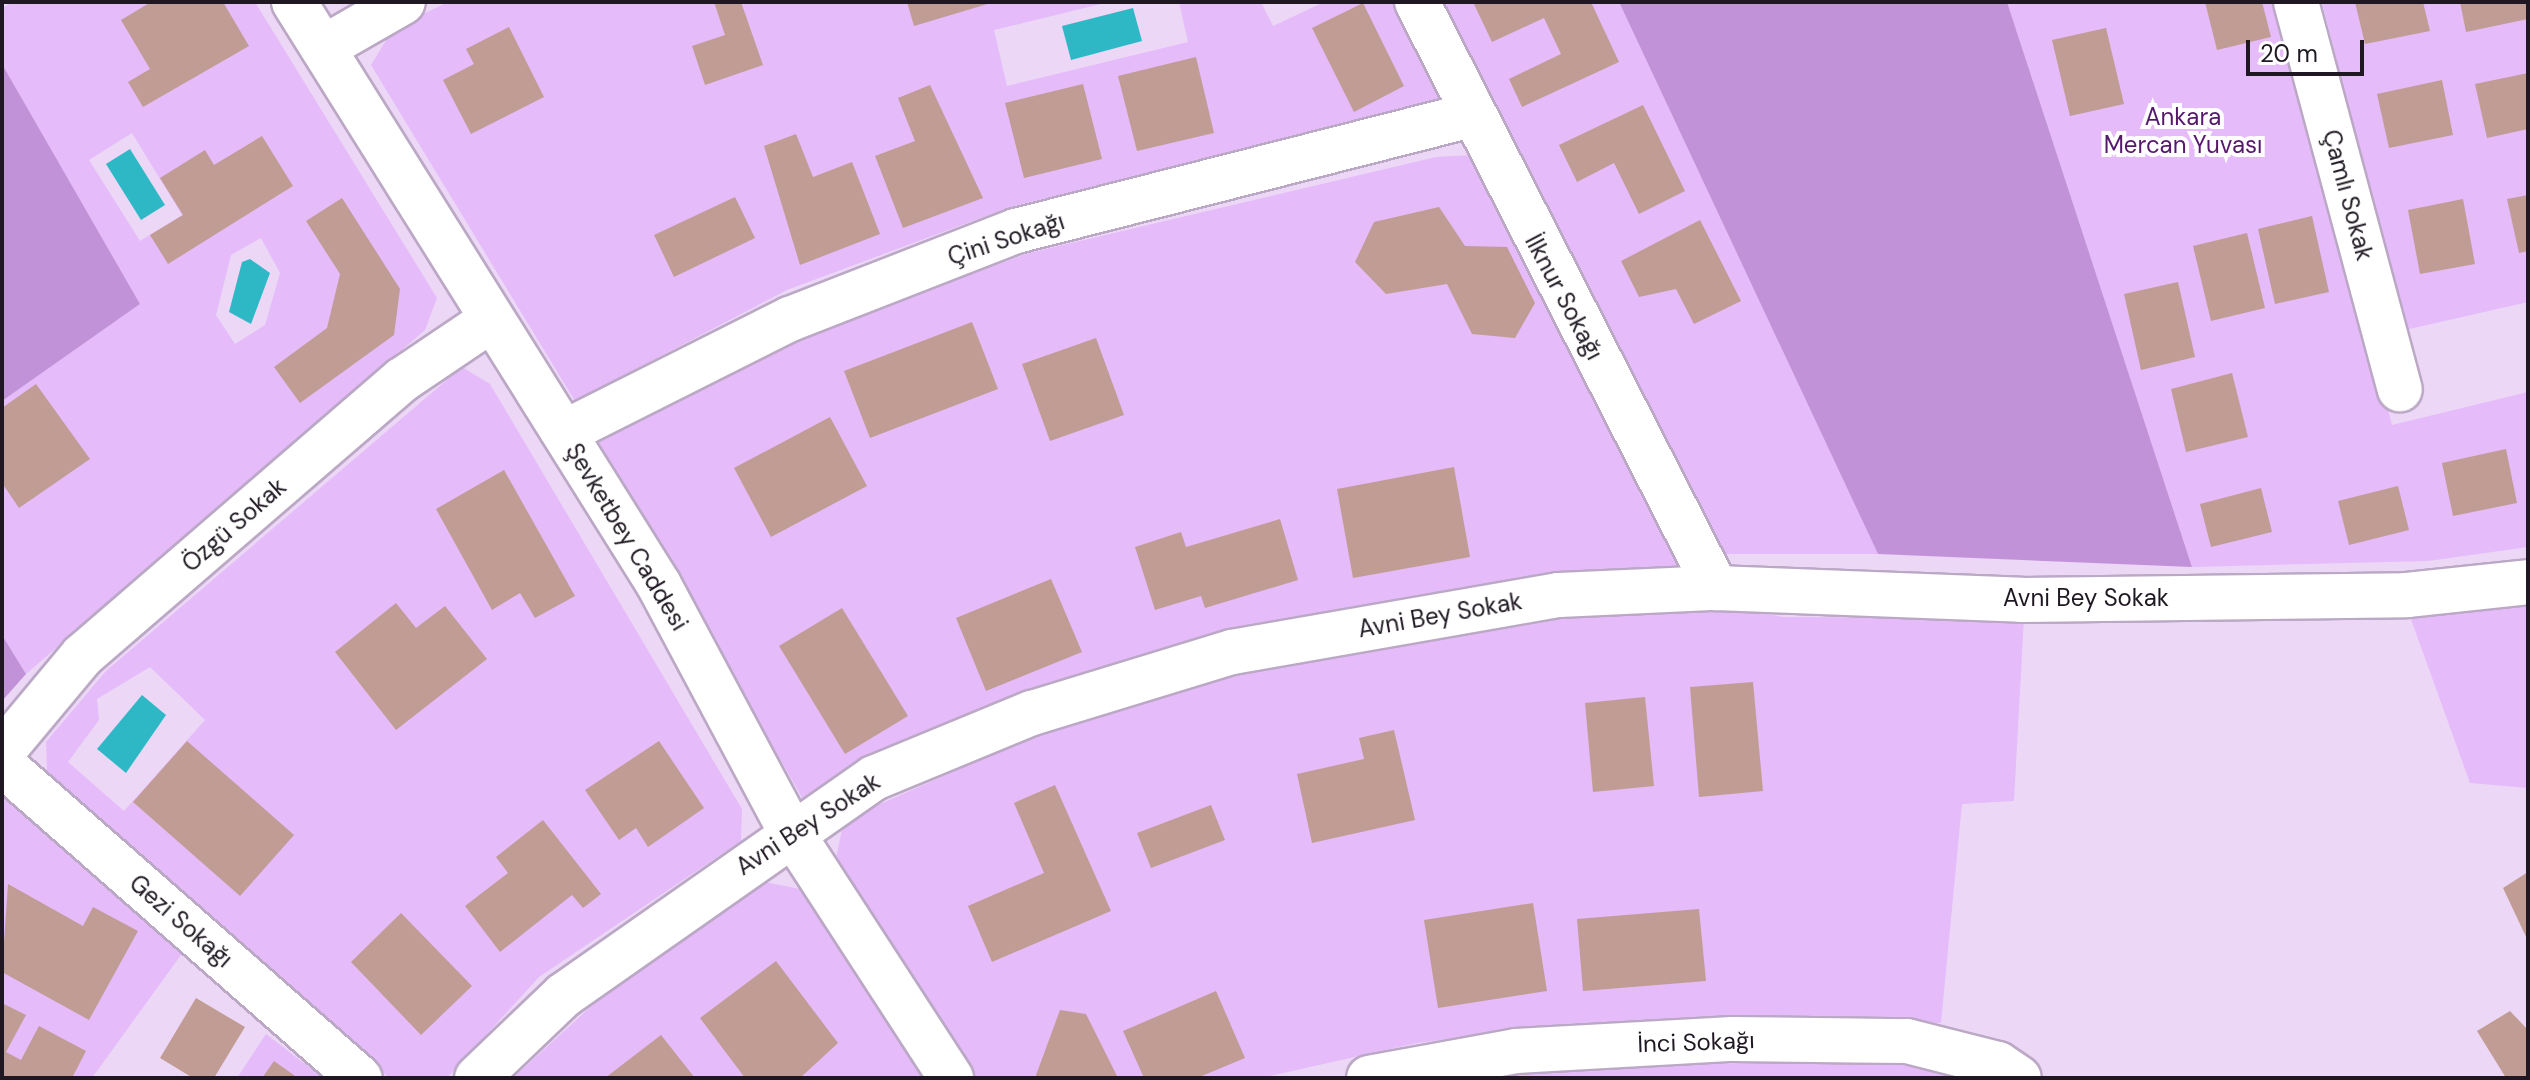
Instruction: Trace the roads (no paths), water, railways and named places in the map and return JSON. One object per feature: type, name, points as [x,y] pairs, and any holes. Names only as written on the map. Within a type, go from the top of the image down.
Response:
[{"type":"street","name":"Şevketbey Caddesi","points":[[294,2],[488,322],[565,432],[659,585],[790,830],[951,1078]]},
{"type":"street","points":[[323,48],[403,2]]},
{"type":"street","name":"İlknur Sokağı","points":[[1417,2],[1716,588]]},
{"type":"street","name":"Çamlı Sokak","points":[[2296,2],[2400,389]]},
{"type":"street","name":"Çini Sokağı","points":[[565,432],[790,319],[1016,231],[1472,115]]},
{"type":"street","name":"Özgü Sokak","points":[[2,752],[82,656],[402,380],[488,322]]},
{"type":"street","name":"Avni Bey Sokak","points":[[477,1078],[564,995],[790,830],[874,778],[1032,713],[1232,652],[1559,595],[1716,588],[2022,600],[2407,595],[2528,582]]},
{"type":"street","name":"Gezi Sokağı","points":[[2,764],[360,1078]]},
{"type":"street","name":"İnci Sokağı","points":[[1369,1078],[1516,1051],[1733,1039],[1907,1041],[1998,1064],[2019,1078]]},
{"type":"water","points":[[1133,8],[1142,41],[1071,60],[1062,26]]},
{"type":"water","points":[[130,149],[165,205],[141,220],[106,164]]},
{"type":"water","points":[[250,259],[270,273],[251,324],[229,312],[242,262]]},
{"type":"water","points":[[142,695],[166,715],[126,773],[97,749]]},
{"type":"park label","name":"Ankara Mercan Yuvası","points":[[2183,131]]}]
